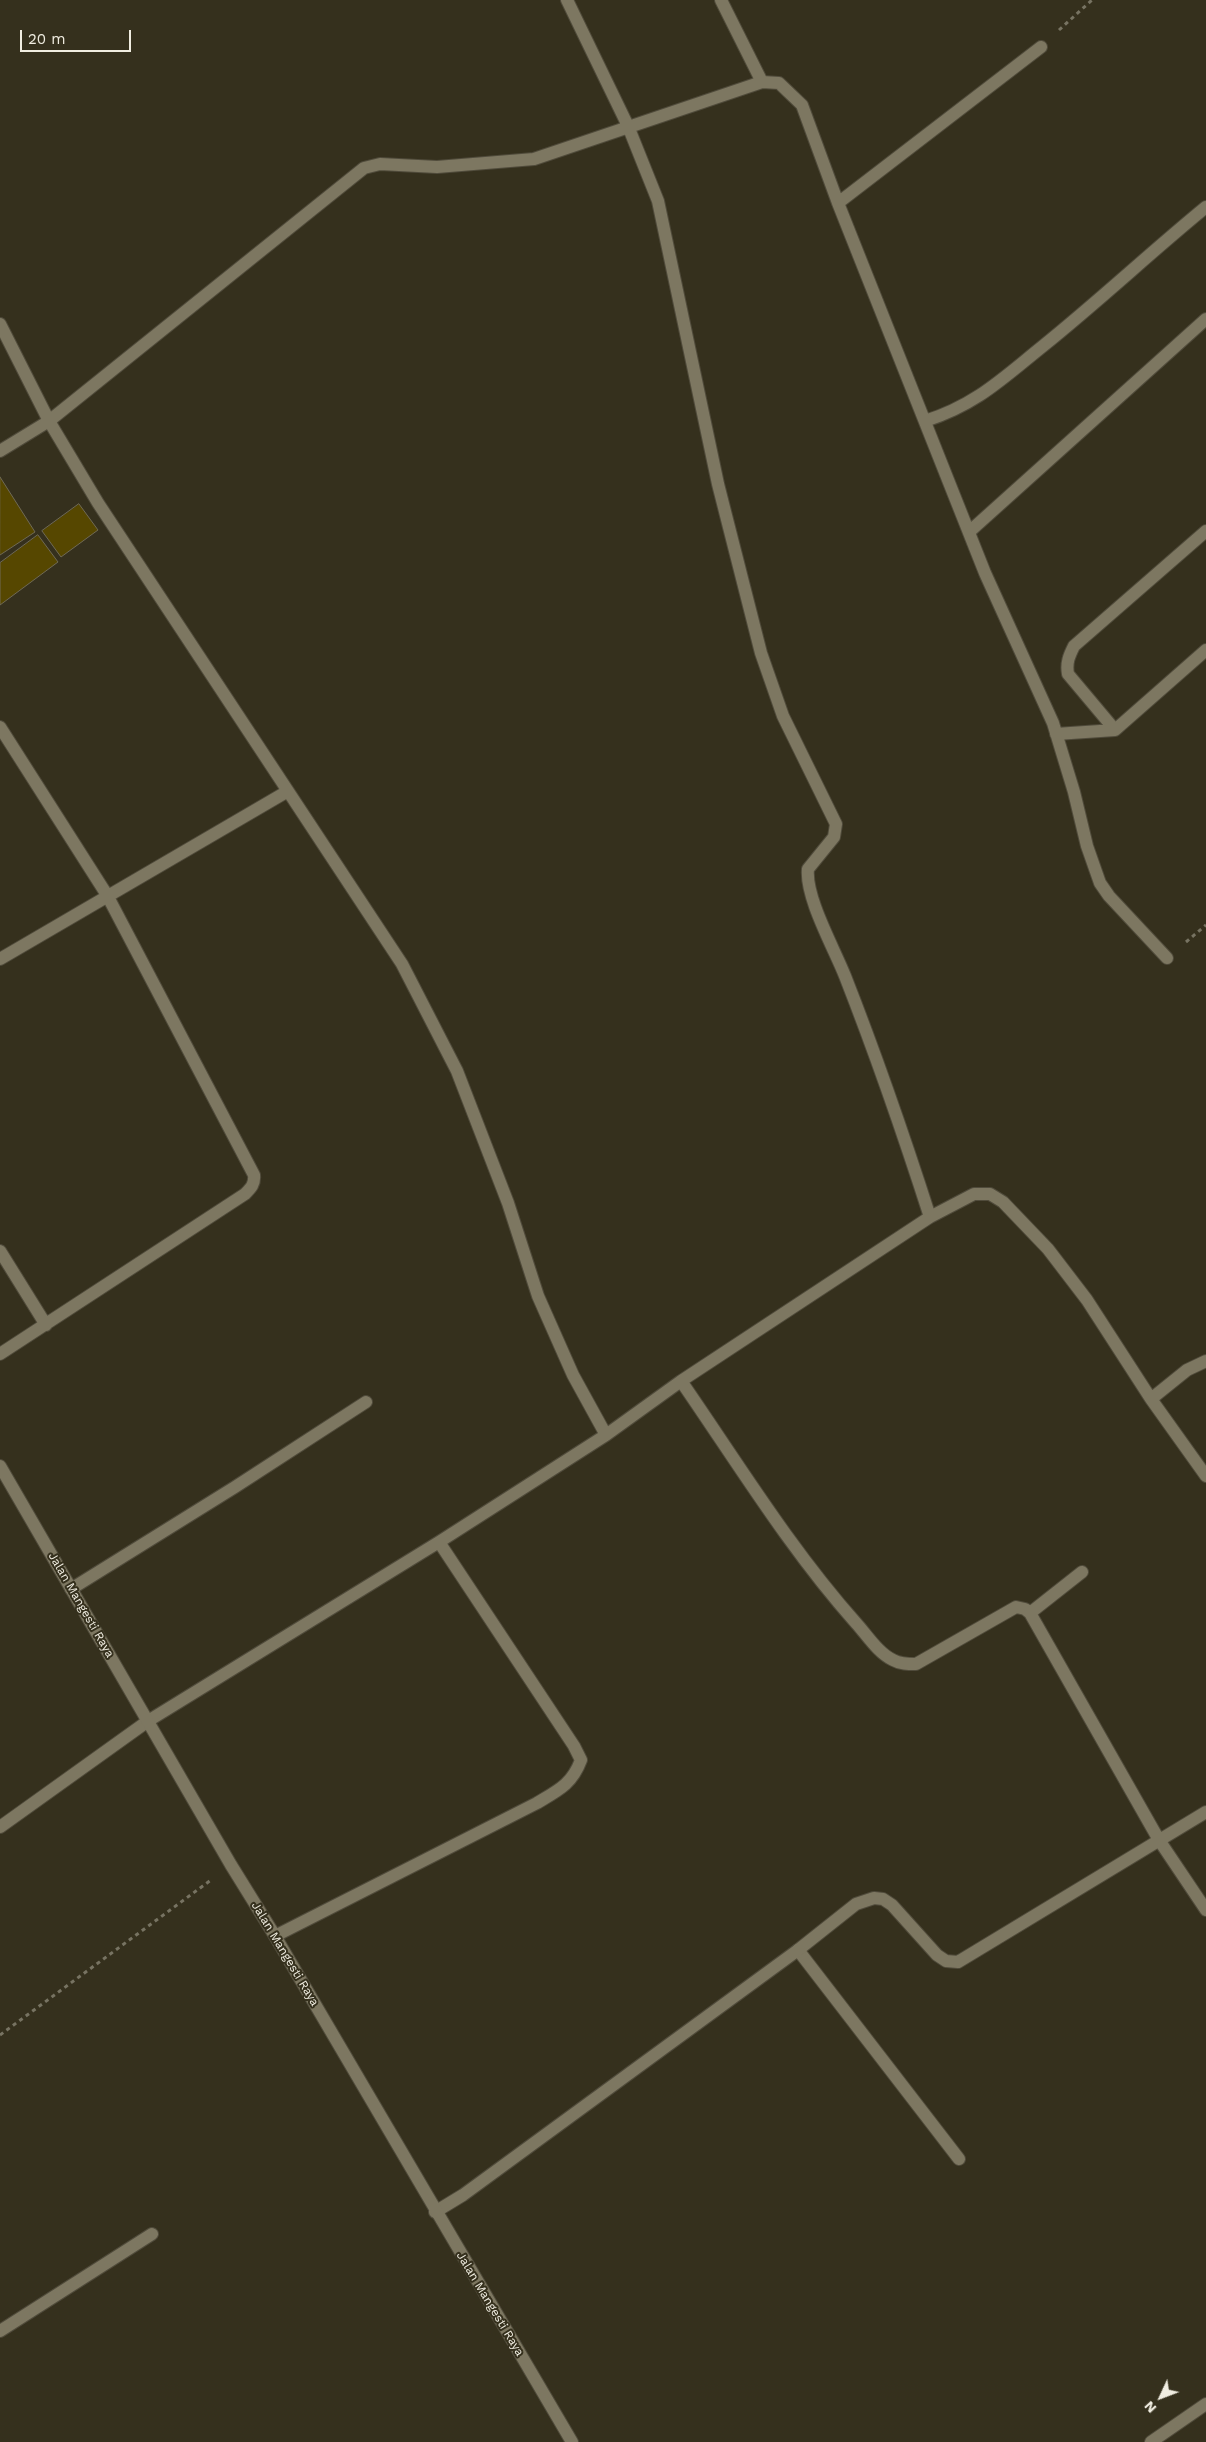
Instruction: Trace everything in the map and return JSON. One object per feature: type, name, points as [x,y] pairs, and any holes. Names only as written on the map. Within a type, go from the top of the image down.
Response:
[{"type":"street","points":[[567,0],[628,126],[658,200],[718,484],[761,653],[783,716],[836,824],[834,837],[808,869],[809,887],[848,985],[906,1143],[930,1217]]},
{"type":"street","points":[[720,0],[762,82]]},
{"type":"street","points":[[838,203],[1041,47]]},
{"type":"street","points":[[0,451],[49,422],[358,171],[372,165],[437,166],[534,159],[762,82],[779,82],[802,105],[838,203],[969,532],[1056,734],[1074,792],[1087,846],[1100,883],[1109,896],[1167,958]]},
{"type":"street","points":[[925,421],[952,412],[999,383],[1106,294],[1206,207]]},
{"type":"street","points":[[969,532],[1206,320]]},
{"type":"street","points":[[0,324],[49,422],[98,503],[402,964],[457,1071],[508,1203],[538,1296],[573,1374],[606,1435]]},
{"type":"street","points":[[1115,730],[1068,674],[1067,667],[1070,653],[1074,646],[1206,531]]},
{"type":"street","points":[[1056,734],[1115,730],[1206,650]]},
{"type":"street","points":[[0,727],[108,895],[254,1175],[252,1187],[245,1194],[0,1354]]},
{"type":"street","points":[[0,959],[288,791]]},
{"type":"street","points":[[0,1827],[148,1721],[439,1542],[606,1435],[681,1381],[930,1217],[974,1194],[990,1194],[1003,1202],[1059,1264],[1086,1300],[1151,1399],[1206,1476]]},
{"type":"street","points":[[0,1250],[46,1324]]},
{"type":"street","points":[[1151,1399],[1187,1370],[1206,1361]]},
{"type":"street","points":[[681,1381],[786,1533],[840,1606],[883,1653],[893,1660],[903,1664],[916,1664],[1016,1607],[1025,1609],[1030,1613],[1159,1840],[1206,1910]]},
{"type":"street","points":[[71,1589],[235,1487],[366,1402]]},
{"type":"street","name":"Jalan Mangesti Raya","points":[[0,1466],[231,1865],[275,1936],[572,2442]]},
{"type":"street","points":[[275,1936],[537,1803],[565,1786],[576,1774],[581,1760],[574,1746],[439,1542]]},
{"type":"street","points":[[1030,1613],[1082,1572]]},
{"type":"street","points":[[436,2212],[464,2194],[798,1950],[856,1904],[874,1898],[883,1899],[892,1905],[937,1955],[946,1961],[958,1962],[1206,1812]]},
{"type":"street","points":[[798,1950],[959,2159]]},
{"type":"street","points":[[0,2331],[152,2234]]},
{"type":"street","points":[[1151,2442],[1206,2404]]},
{"type":"path","points":[[1041,47],[1092,0]]},
{"type":"path","points":[[0,2035],[231,1865]]},
{"type":"building","points":[[0,477],[35,532],[0,555]]},
{"type":"building","points":[[79,504],[98,530],[61,557],[42,531]]},
{"type":"building","points":[[38,535],[58,562],[0,605],[0,563]]}]
